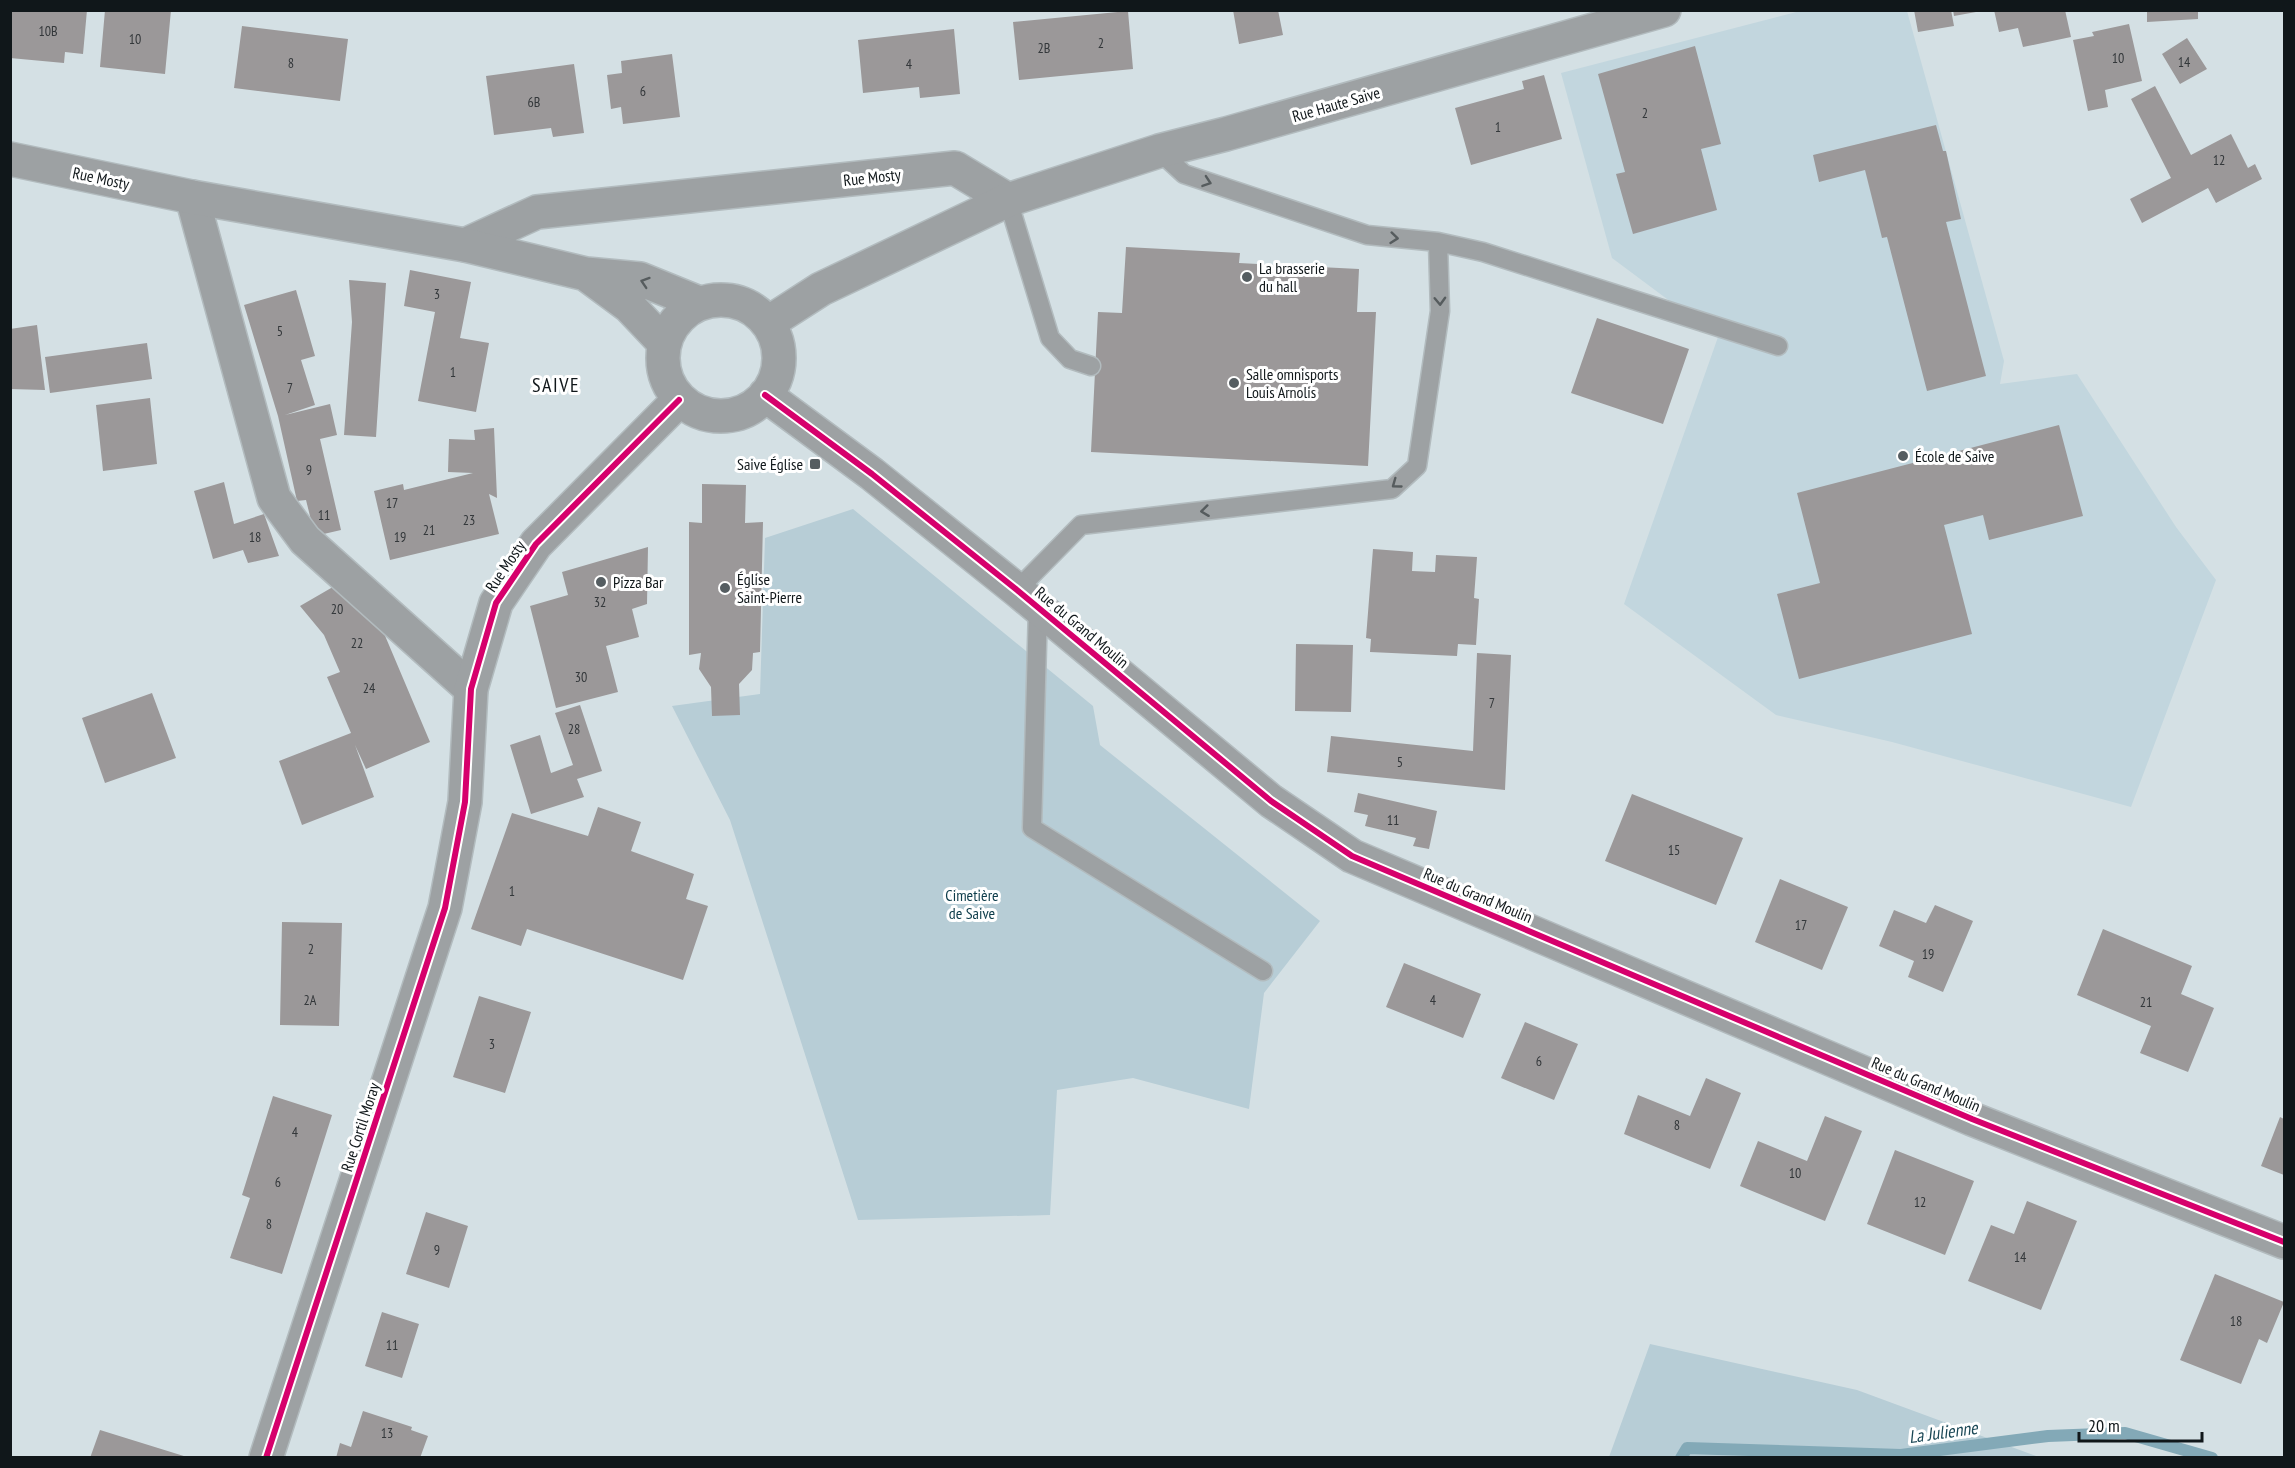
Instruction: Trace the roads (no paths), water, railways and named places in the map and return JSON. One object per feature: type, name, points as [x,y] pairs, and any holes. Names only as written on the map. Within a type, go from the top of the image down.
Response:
[{"type":"street","name":"Rue Haute Saive","points":[[1008,200],[1159,151],[1664,10]]},
{"type":"street","name":"Rue Mosty","points":[[10,159],[192,197],[465,245],[586,274],[640,279],[699,303]]},
{"type":"street","name":"Rue Mosty","points":[[465,245],[537,212],[955,168],[1008,200]]},
{"type":"street","points":[[192,197],[274,498],[305,540],[471,689]]},
{"type":"street","points":[[768,322],[821,289],[1008,200]]},
{"type":"street","name":"Rue Mosty","points":[[586,274],[629,306],[664,343]]},
{"type":"street","points":[[718,299],[737,301],[754,309],[768,322],[777,340],[779,359],[775,379],[765,395],[751,408],[733,415],[713,416],[695,410],[680,400],[668,383],[663,363],[664,343],[671,326],[683,312],[699,303],[718,299]]},
{"type":"street","name":"Rue du Grand Moulin","points":[[765,395],[872,474],[1028,599],[1271,801],[1352,856],[1972,1119],[2284,1242]]},
{"type":"street","name":"Rue Mosty","points":[[465,802],[471,689],[496,603],[536,544],[680,400]]},
{"type":"street","name":"Rue Cortil Moray","points":[[266,1458],[446,908],[465,802]]},
{"type":"lane","points":[[1159,151],[1184,174],[1367,235],[1438,242],[1483,252],[1778,346]]},
{"type":"lane","points":[[1008,200],[1050,338],[1070,358],[1091,366]]},
{"type":"lane","points":[[1263,971],[1032,828],[1028,599],[1081,525],[1392,489],[1417,466],[1440,311],[1438,242]]},
{"type":"waterway","name":"La Julienne","points":[[1681,1458],[1687,1448],[1901,1455],[2048,1436],[2125,1433],[2212,1458]]},
{"type":"place","name":"La brasserie du hall","points":[[1247,277]]},
{"type":"place","name":"Salle omnisports Louis Arnolis","points":[[1234,383]]},
{"type":"place","name":"École de Saive","points":[[1903,456]]},
{"type":"place","name":"Saive Église","points":[[815,464]]},
{"type":"place","name":"Pizza Bar","points":[[601,582]]},
{"type":"place","name":"Église Saint-Pierre","points":[[725,588]]},
{"type":"district","name":"SAIVE","points":[[556,385]]},
{"type":"park label","name":"Cimetière de Saive","points":[[972,904]]}]
